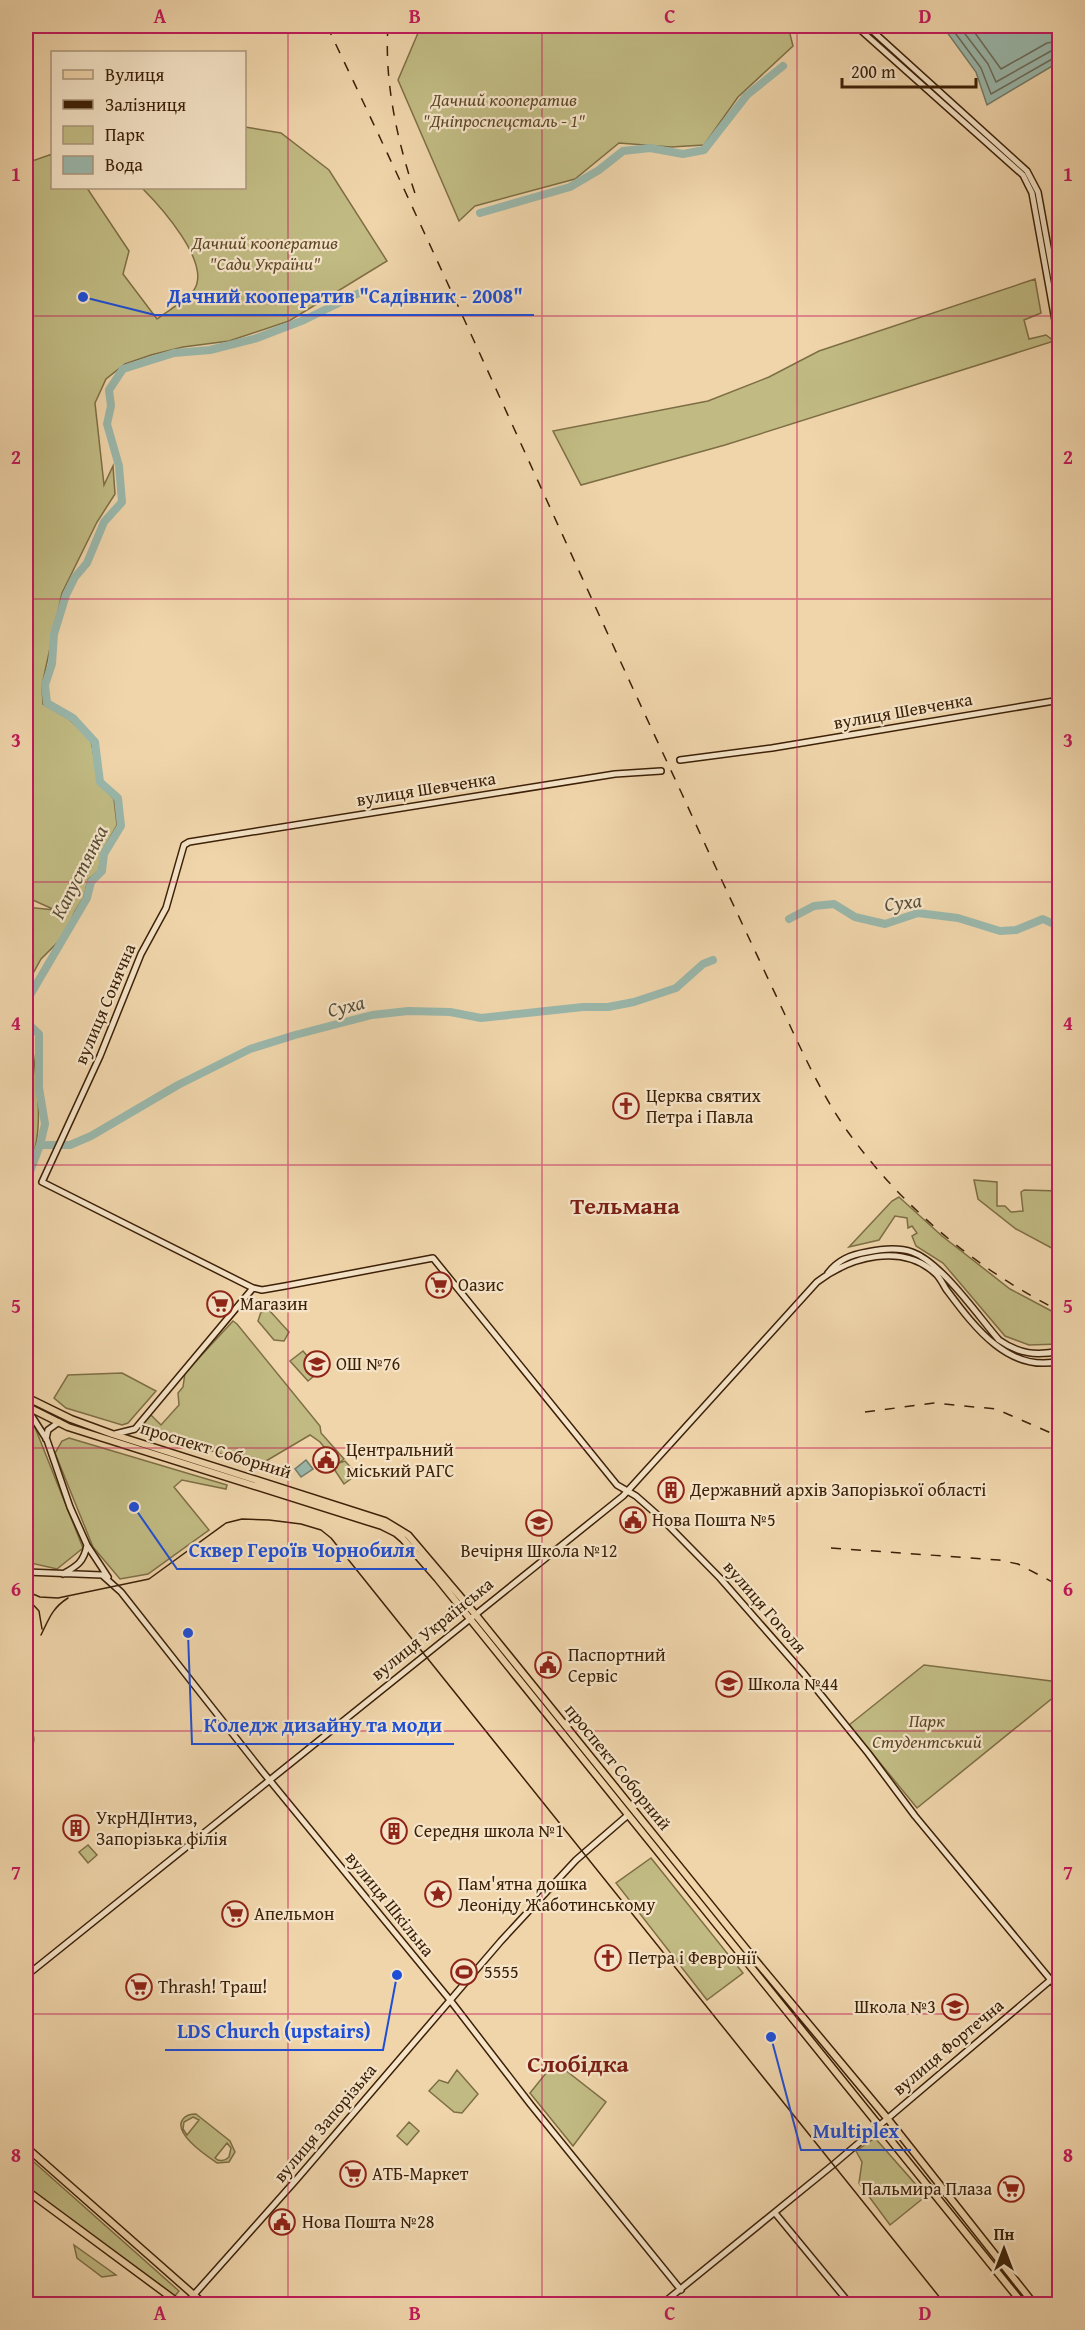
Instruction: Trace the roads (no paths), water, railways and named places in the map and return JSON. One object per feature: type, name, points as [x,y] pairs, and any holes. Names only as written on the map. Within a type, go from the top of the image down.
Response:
[{"type":"main road","name":"проспект Соборний","points":[[27,1398],[71,1419],[112,1434],[355,1510],[392,1524],[408,1535],[476,1614],[631,1813],[1023,2304]]},
{"type":"main road","name":"проспект Соборний","points":[[26,1407],[59,1422],[382,1526],[396,1533],[416,1554],[541,1708],[887,2118],[1034,2304]]},
{"type":"main road","points":[[541,1708],[547,1703]]},
{"type":"main road","points":[[26,2147],[204,2304]]},
{"type":"main road","points":[[26,2190],[180,2304]]},
{"type":"street","points":[[856,26],[1025,173],[1032,193],[1059,337],[1059,348]]},
{"type":"street","points":[[867,26],[1025,173],[1038,192],[1059,313]]},
{"type":"street","name":"вулиця Шевченка","points":[[681,760],[772,748],[1059,700]]},
{"type":"street","name":"вулиця Шевченка","points":[[195,842],[615,774],[661,771]]},
{"type":"street","name":"вулиця Сонячна","points":[[195,842],[184,845],[166,908],[141,954],[60,1146],[42,1182],[253,1288]]},
{"type":"street","name":"вулиця Українська","points":[[827,1275],[835,1263],[861,1253],[888,1248],[914,1252],[938,1269],[999,1340],[1009,1347],[1031,1355],[1059,1351]]},
{"type":"street","name":"вулиця Українська","points":[[26,1976],[627,1491],[817,1282],[827,1275],[857,1260],[887,1255],[910,1258],[936,1274],[985,1335],[1002,1350],[1027,1362],[1059,1361]]},
{"type":"street","name":"вулиця Гоголя","points":[[253,1288],[262,1290],[433,1258],[617,1485],[636,1496],[661,1518],[720,1578],[805,1675],[915,1816],[1059,1991]]},
{"type":"street","points":[[112,1434],[135,1429],[253,1288]]},
{"type":"street","points":[[26,1407],[46,1440],[70,1507],[87,1545],[85,1555],[79,1565],[61,1574]]},
{"type":"street","points":[[46,1440],[48,1430],[59,1422]]},
{"type":"street","points":[[135,1429],[135,1434],[143,1443]]},
{"type":"street","name":"вулиця Шкільна","points":[[87,1545],[110,1581],[269,1780],[450,2000],[531,2106],[681,2290]]},
{"type":"street","points":[[26,1572],[92,1573],[102,1575],[110,1581]]},
{"type":"street","name":"вулиця Запорізька","points":[[190,2304],[190,2299],[296,2180],[450,2000],[576,1860],[631,1813]]},
{"type":"street","name":"вулиця Фортечна","points":[[662,2304],[775,2213],[1059,1972]]},
{"type":"street","points":[[775,2213],[850,2304]]},
{"type":"water","points":[[939,26],[1059,26],[1059,62],[987,105],[976,72],[944,28]]},
{"type":"water","points":[[306,1460],[313,1469],[301,1477],[295,1469]]},
{"type":"waterway","name":"Капустянка","points":[[480,213],[570,187],[599,170],[623,151],[650,148],[683,154],[704,150],[747,95],[783,66]]},
{"type":"waterway","name":"Капустянка","points":[[26,1002],[87,898],[91,882],[102,871],[104,854],[121,826],[118,798],[100,782],[95,742],[73,718],[47,703],[45,685],[52,664],[54,634],[66,595],[75,577],[87,563],[104,522],[122,502],[119,466],[107,424],[111,406],[109,390],[123,369],[174,353],[210,350],[257,338],[304,320],[359,293]]},
{"type":"waterway","name":"Суха","points":[[789,919],[814,906],[834,904],[855,917],[885,924],[918,913],[958,918],[1000,931],[1016,930],[1043,919],[1060,927]]},
{"type":"waterway","name":"Суха","points":[[26,1182],[40,1145],[70,1145],[91,1136],[178,1085],[250,1049],[372,1015],[408,1011],[450,1012],[481,1018],[583,1007],[608,1007],[634,1002],[676,988],[703,964],[713,960]]},
{"type":"waterway","name":"Капустянка","points":[[26,1022],[39,1034],[39,1088],[45,1124],[40,1145]]},
{"type":"tram line","points":[[26,1591],[40,1597],[58,1598],[149,1579],[226,1523],[242,1519],[301,1524],[321,1530],[331,1538],[945,2304]]},
{"type":"tram line","points":[[26,1597],[39,1611],[42,1629]]},
{"type":"tram line","points":[[41,1635],[55,1610],[68,1598]]},
{"type":"railway","points":[[327,26],[797,1042],[836,1115],[869,1160],[892,1186],[943,1234],[999,1276],[1060,1311]]},
{"type":"railway","points":[[388,26],[390,92],[398,136],[417,199]]},
{"type":"railway","points":[[865,1412],[934,1403],[996,1409],[1060,1437]]},
{"type":"railway","points":[[831,1548],[999,1560],[1018,1564],[1060,1586]]},
{"type":"place","name":"Дачний кооператив \"Садівник - 2008\"","points":[[83,297]]},
{"type":"place","name":"Церква святих Петра і Павла","points":[[626,1106]]},
{"type":"place","name":"Оазис","points":[[439,1285]]},
{"type":"place","name":"Магазин","points":[[220,1304]]},
{"type":"place","name":"ОШ №76","points":[[317,1364]]},
{"type":"place","name":"Центральний міський РАГС","points":[[326,1460]]},
{"type":"place","name":"Державний архів Запорізької області","points":[[671,1490]]},
{"type":"place","name":"Сквер Героїв Чорнобиля","points":[[134,1507]]},
{"type":"place","name":"Нова Пошта №5","points":[[633,1520]]},
{"type":"place","name":"Вечірня Школа №12","points":[[539,1523]]},
{"type":"place","name":"Коледж дизайну та моди","points":[[188,1633]]},
{"type":"place","name":"Паспортний Сервіс","points":[[548,1665]]},
{"type":"place","name":"Школа №44","points":[[729,1684]]},
{"type":"place","name":"УкрНДІнтиз, Запорізька філія","points":[[76,1828]]},
{"type":"place","name":"Середня школа №1","points":[[394,1831]]},
{"type":"place","name":"Пам'ятна дошка Леоніду Жаботинському","points":[[438,1894]]},
{"type":"place","name":"Апельмон","points":[[235,1914]]},
{"type":"place","name":"Петра і Февронії","points":[[608,1958]]},
{"type":"place","name":"5555","points":[[464,1972]]},
{"type":"place","name":"LDS Church (upstairs)","points":[[397,1975]]},
{"type":"place","name":"Thrash! Траш!","points":[[139,1987]]},
{"type":"place","name":"Школа №3","points":[[955,2007]]},
{"type":"place","name":"Multiplex","points":[[771,2037]]},
{"type":"place","name":"АТБ-Маркет","points":[[353,2174]]},
{"type":"place","name":"Пальмира Плаза","points":[[1011,2189]]},
{"type":"place","name":"Нова Пошта №28","points":[[282,2222]]},
{"type":"district","name":"Тельмана","points":[[625,1206]]},
{"type":"district","name":"Слобідка","points":[[578,2064]]},
{"type":"park label","name":"Дачний кооператив \"Дніпроспецсталь - 1\"","points":[[504,110]]},
{"type":"park label","name":"Дачний кооператив \"Сади України\"","points":[[265,253]]},
{"type":"park label","name":"Парк Студентський","points":[[927,1731]]}]
